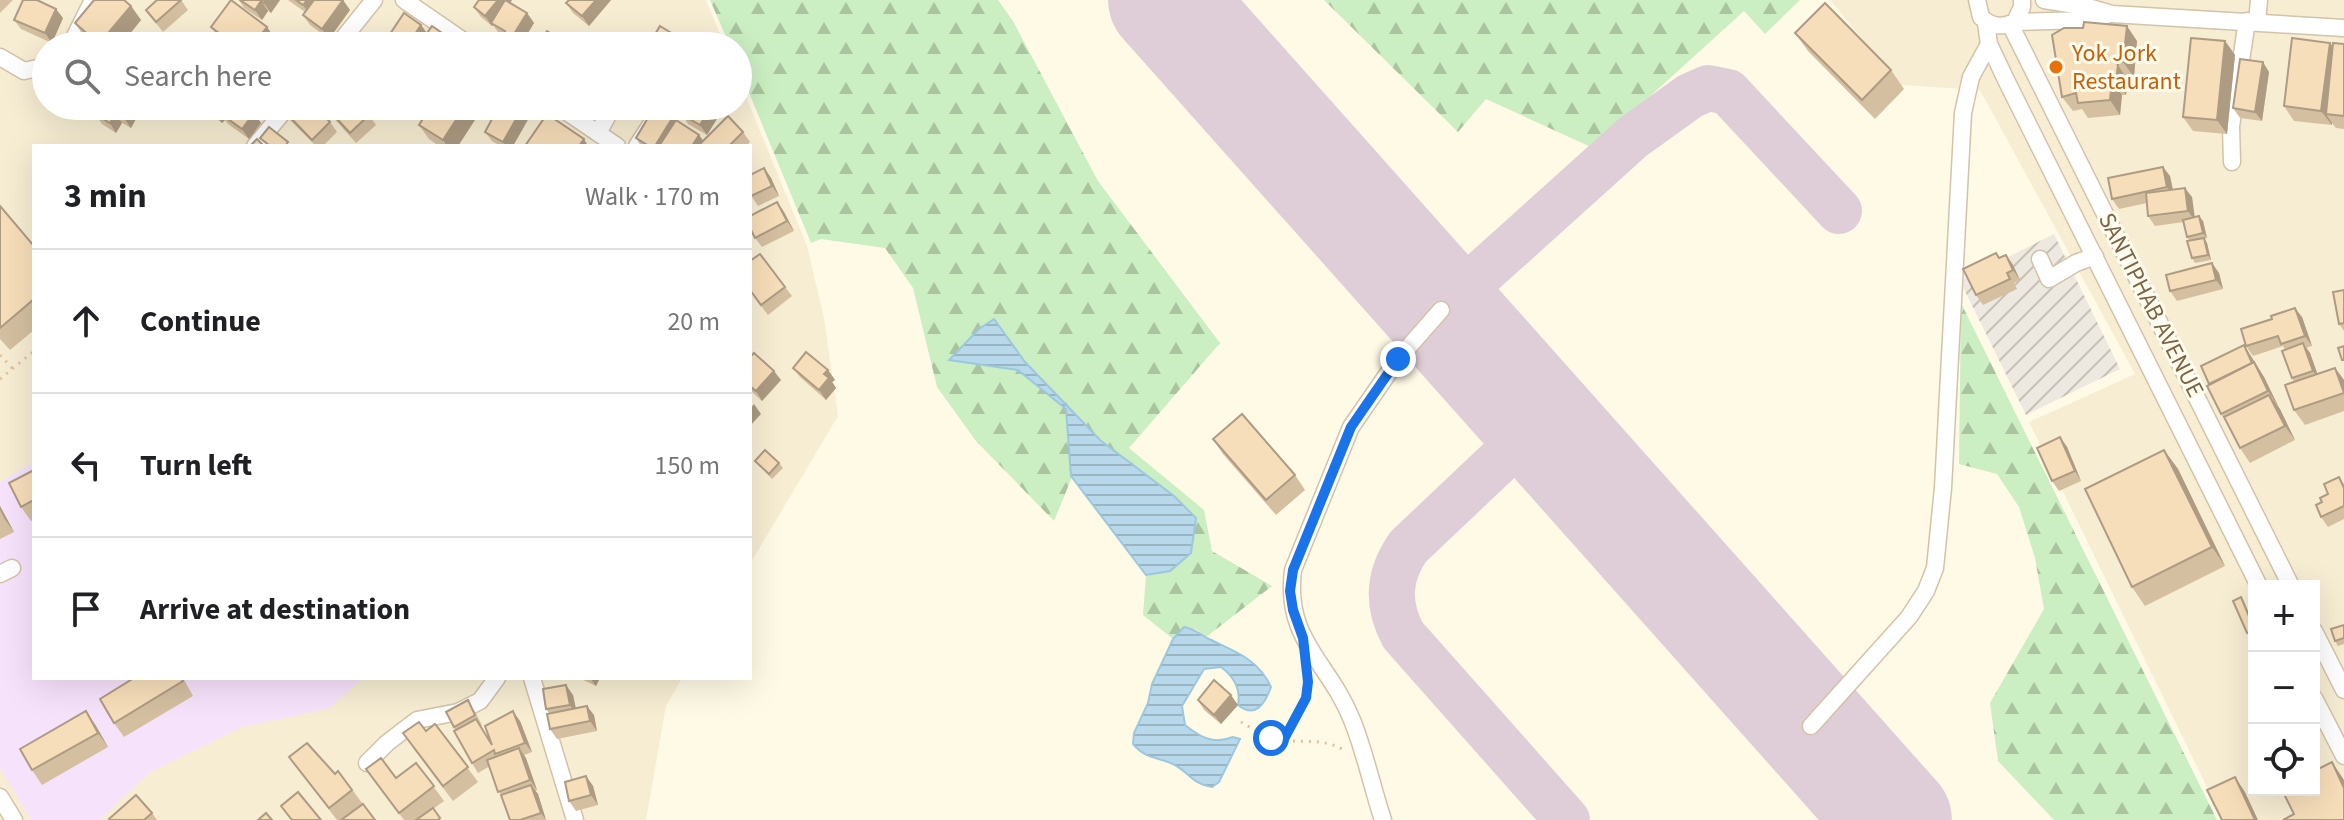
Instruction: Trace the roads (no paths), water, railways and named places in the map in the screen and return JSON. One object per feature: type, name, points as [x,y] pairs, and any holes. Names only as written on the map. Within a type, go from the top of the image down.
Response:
[{"type":"street","points":[[77,32],[93,0]]},
{"type":"street","points":[[348,32],[374,0]]},
{"type":"street","points":[[404,0],[451,32]]},
{"type":"street","name":"SANTIPHAB AVENUE","points":[[1977,0],[1977,10],[1986,23],[1989,44],[2256,580]]},
{"type":"street","points":[[2012,23],[2022,7],[2022,0]]},
{"type":"street","points":[[2044,0],[2112,14],[2344,28]]},
{"type":"street","points":[[2232,162],[2231,126],[2259,0]]},
{"type":"street","points":[[1986,23],[1994,26],[2088,20],[2112,14]]},
{"type":"street","name":"SANTIPHAB AVENUE","points":[[2012,23],[2193,374],[2288,580]]},
{"type":"street","points":[[1811,726],[1909,617],[1926,591],[1935,568],[1943,488],[1963,113],[1971,77],[1989,44]]},
{"type":"street","points":[[0,57],[24,71],[32,69]]},
{"type":"street","points":[[257,144],[276,120]]},
{"type":"street","points":[[577,120],[606,141],[610,120]]},
{"type":"street","points":[[638,144],[654,120]]},
{"type":"street","points":[[2040,259],[2049,279],[2095,256]]},
{"type":"street","points":[[1383,820],[1352,720],[1299,632],[1290,591],[1293,570],[1351,427],[1398,359],[1441,310]]},
{"type":"street","points":[[2320,643],[2344,690]]},
{"type":"street","points":[[367,763],[417,720],[458,712],[480,701],[496,680]]},
{"type":"street","points":[[533,680],[575,820]]},
{"type":"street","points":[[2320,710],[2344,756]]},
{"type":"street","points":[[0,797],[14,820]]},
{"type":"water","points":[[994,319],[1025,362],[1100,440],[1174,496],[1196,518],[1191,553],[1170,571],[1146,575],[1071,476],[1066,409],[1018,370],[949,360],[979,329]]},
{"type":"water","points":[[1184,627],[1244,656],[1266,677],[1271,687],[1259,708],[1244,709],[1238,705],[1237,688],[1221,667],[1204,669],[1182,706],[1185,725],[1196,733],[1213,740],[1240,739],[1219,782],[1212,787],[1195,781],[1173,764],[1147,755],[1133,744],[1152,684],[1173,639]]},
{"type":"place","name":"Yok Jork Restaurant","points":[[2056,67]]}]
